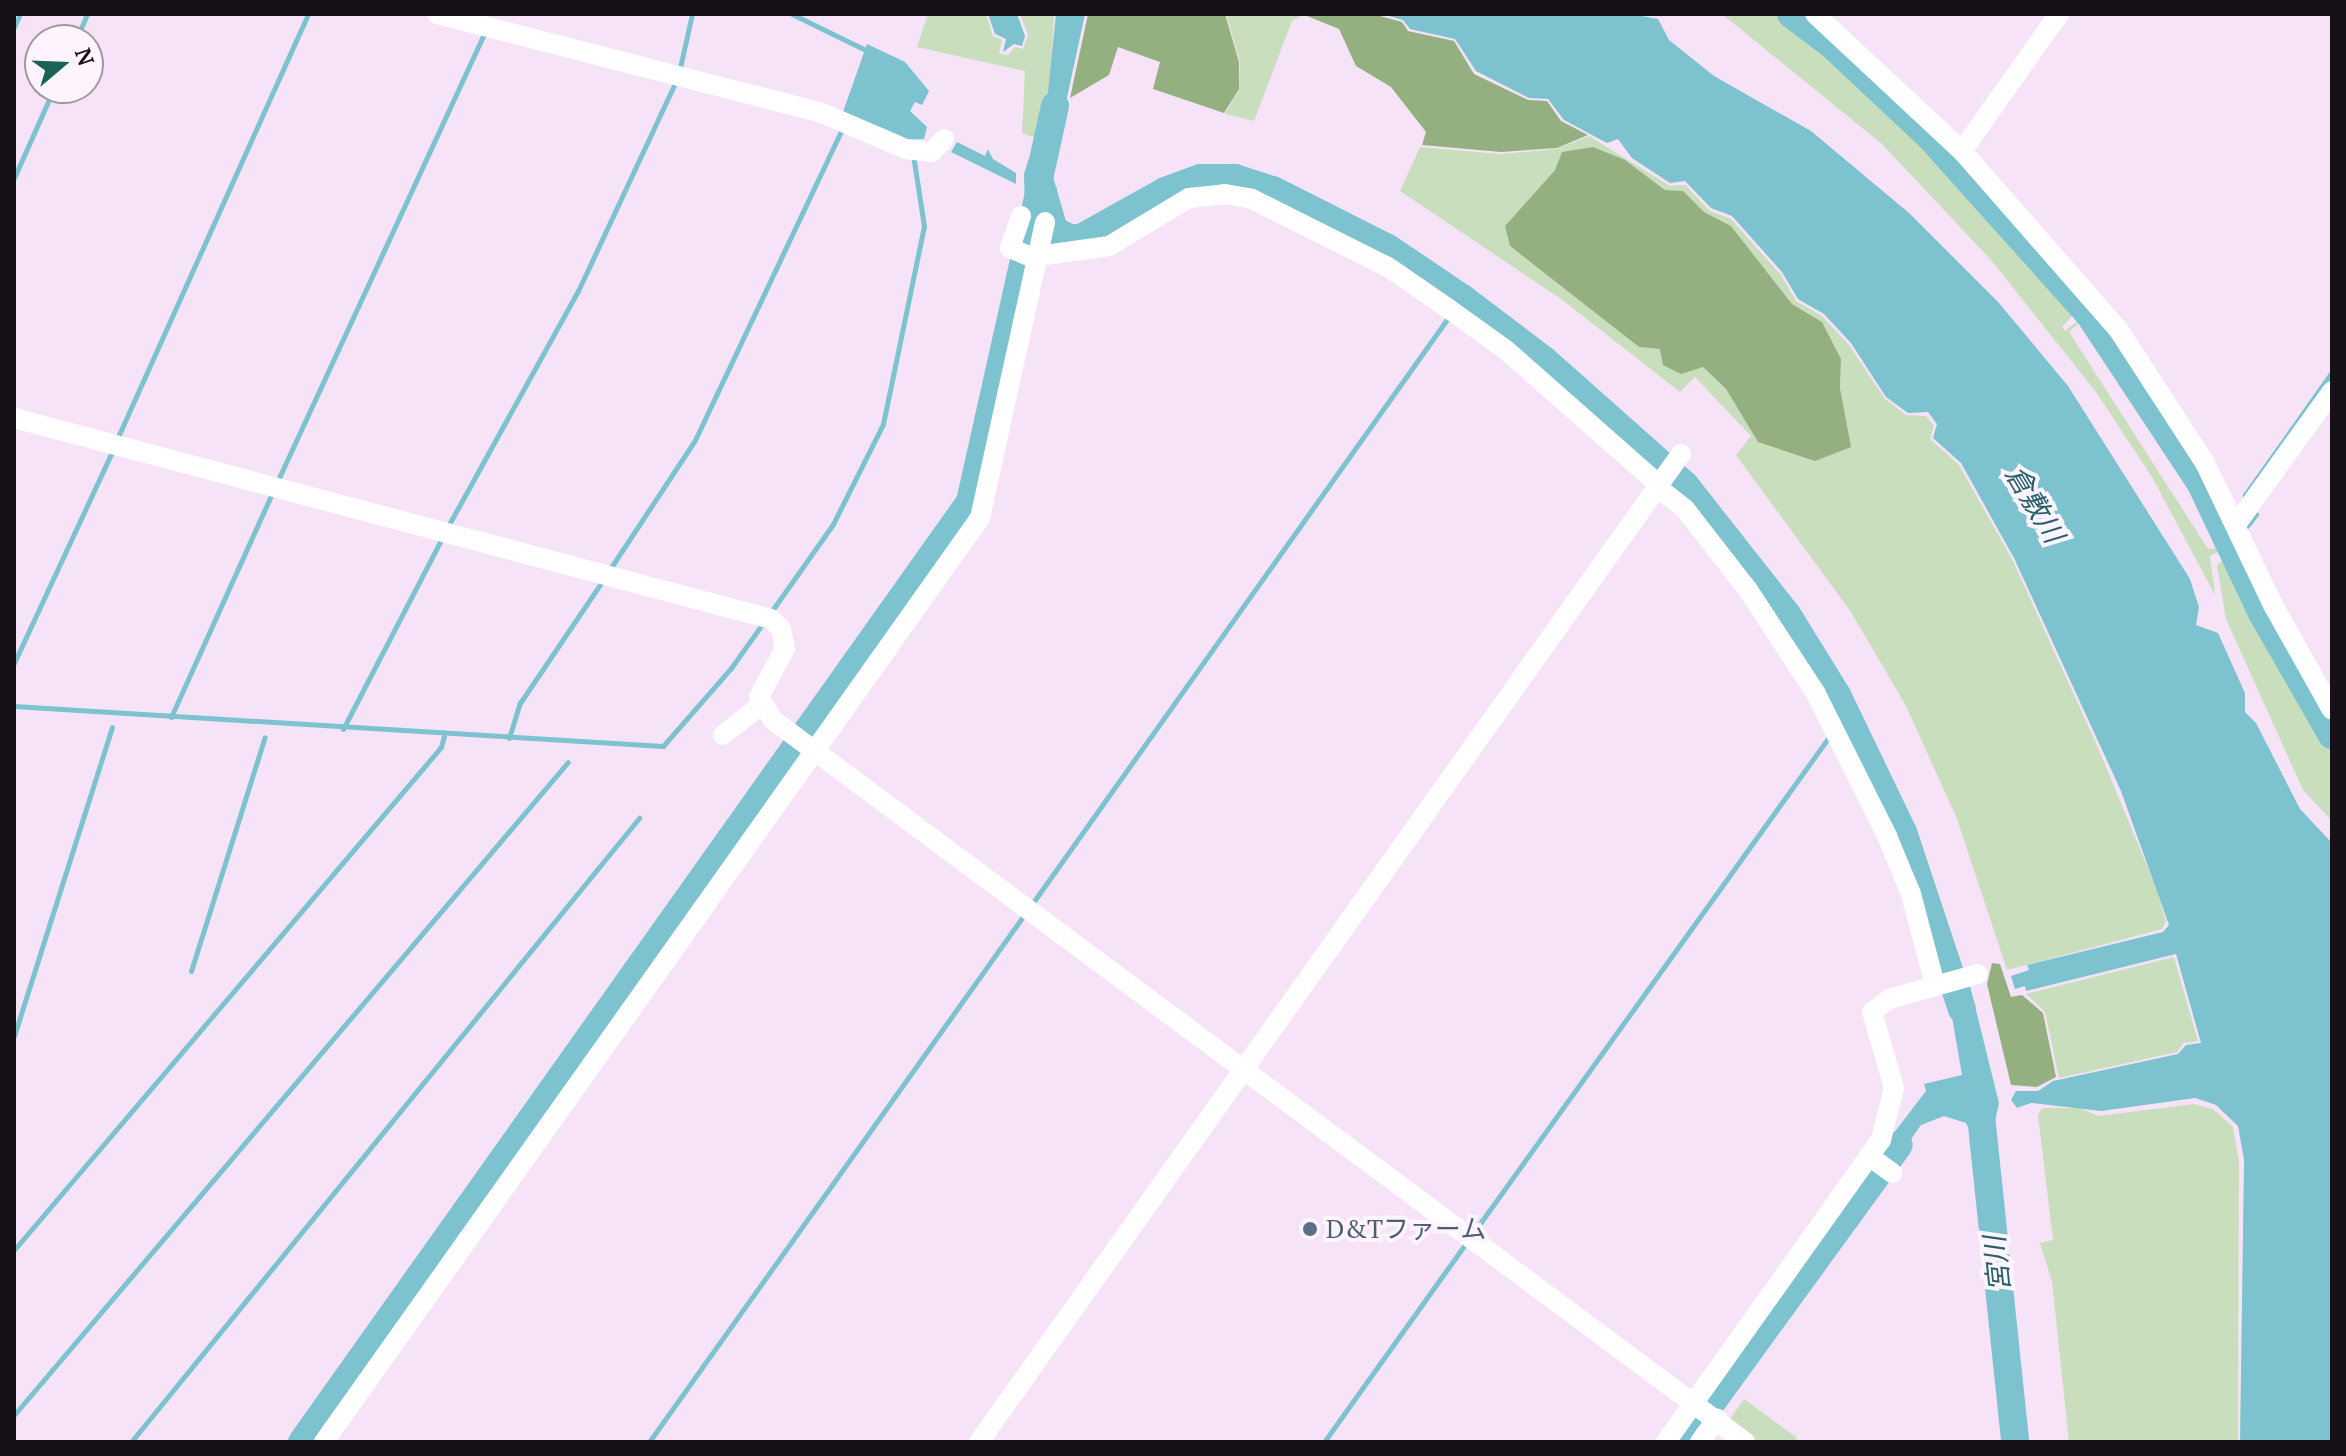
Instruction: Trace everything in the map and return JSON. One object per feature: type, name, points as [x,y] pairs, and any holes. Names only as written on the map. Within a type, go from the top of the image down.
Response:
[{"type":"street","points":[[437,14],[680,73],[845,120],[912,150],[942,143]]},
{"type":"street","points":[[1815,14],[1962,151],[2118,329],[2238,522],[2273,605],[2332,710]]},
{"type":"street","points":[[1962,151],[2059,14]]},
{"type":"street","points":[[1021,216],[1010,248],[1030,256],[1109,246],[1172,205],[1225,194],[1252,199],[1337,240],[1453,311],[1506,350],[1685,509],[1748,590],[1835,729],[1911,894],[1940,984]]},
{"type":"street","points":[[324,1442],[806,745],[987,505],[1030,256],[1045,222]]},
{"type":"street","points":[[2238,522],[2329,401]]},
{"type":"street","points":[[14,418],[767,617],[781,629],[785,648],[760,688],[761,705],[806,745],[1745,1442]]},
{"type":"street","points":[[979,1442],[1250,1074],[1680,456]]},
{"type":"street","points":[[723,735],[761,705]]},
{"type":"street","points":[[1666,1442],[1705,1411],[1881,1165],[1894,1098],[1872,1012],[1889,999],[1973,975]]},
{"type":"street","points":[[1700,1442],[1705,1411]]},
{"type":"green space","points":[[928,14],[986,14],[993,36],[1002,40],[999,54],[1008,55],[1015,47],[1023,49],[1028,35],[1020,14],[1054,14],[1050,89],[1041,140],[1022,133],[1025,71],[917,47]]},
{"type":"green space","points":[[1088,14],[1225,14],[1239,62],[1239,89],[1224,113],[1153,89],[1160,62],[1118,47],[1109,75],[1070,98]]},
{"type":"green space","points":[[1226,14],[1303,15],[1292,21],[1254,121],[1225,114],[1239,89],[1240,62]]},
{"type":"green space","points":[[1302,14],[1373,14],[1402,22],[1408,31],[1454,41],[1474,74],[1528,100],[1547,101],[1561,121],[1588,135],[1557,148],[1501,152],[1422,145],[1426,132],[1391,87],[1356,66],[1339,29]]},
{"type":"green space","points":[[1722,14],[1778,14],[1829,53],[1882,99],[2038,263],[2077,311],[2062,327],[2065,331],[2080,319],[2120,378],[2080,322],[2069,332],[2208,549],[2218,548],[2219,539],[2168,451],[2196,492],[2225,548],[2210,556],[2215,595],[2152,477],[2096,392],[1991,260],[1882,144]]},
{"type":"green space","points":[[1589,136],[1670,186],[1685,185],[1710,211],[1731,219],[1781,275],[1796,301],[1822,316],[1849,345],[1885,399],[1906,415],[1926,416],[1934,426],[1930,439],[1959,465],[2013,561],[2096,743],[2155,885],[2166,921],[2162,929],[2007,970],[1957,819],[1906,706],[1851,612],[1736,455],[1751,436],[1695,377],[1680,392],[1561,299],[1400,191],[1420,147],[1500,154],[1556,149]],"holes":[[[1625,160],[1665,190],[1683,191],[1704,212],[1731,226],[1792,304],[1822,322],[1841,359],[1840,388],[1850,447],[1758,442],[1726,389],[1703,367],[1661,349],[1639,347],[1510,246],[1505,226],[1555,170]]]},
{"type":"green space","points":[[1593,147],[1625,160],[1665,190],[1683,191],[1704,212],[1731,226],[1792,304],[1822,322],[1841,359],[1840,388],[1851,447],[1815,461],[1758,442],[1726,389],[1703,367],[1681,374],[1663,365],[1660,349],[1639,347],[1510,246],[1505,226],[1555,170],[1562,152]]},
{"type":"green space","points":[[2229,555],[2257,620],[2332,750],[2332,821],[2303,790],[2226,619],[2217,565]]},
{"type":"green space","points":[[2174,957],[2198,1041],[2184,1043],[2177,1052],[2059,1078],[2045,1012],[2026,994]]},
{"type":"green space","points":[[1992,963],[2000,964],[2011,997],[2022,995],[2043,1013],[2056,1077],[2037,1087],[2011,1085],[1987,984]]},
{"type":"green space","points":[[2194,1104],[2213,1109],[2233,1127],[2239,1163],[2238,1442],[2069,1442],[2052,1282],[2040,1243],[2053,1240],[2038,1115],[2042,1108],[2080,1108],[2098,1116]]},
{"type":"green space","points":[[1744,1399],[1797,1438],[1794,1442],[1753,1442],[1727,1423]]},
{"type":"water","points":[[988,14],[1017,14],[1025,36],[1022,46],[1014,44],[1003,52],[1006,39],[995,34]]},
{"type":"water","points":[[1056,14],[1085,14],[1057,144],[1043,141]]},
{"type":"water","name":"倉敷川","points":[[1382,14],[1631,14],[1658,19],[1669,40],[1714,76],[1811,131],[1909,213],[1999,303],[2068,386],[2190,579],[2199,607],[2196,625],[2218,633],[2245,693],[2245,712],[2256,723],[2300,809],[2332,843],[2332,1442],[2240,1442],[2244,1160],[2238,1126],[2216,1105],[2195,1098],[2101,1111],[2031,1103],[2017,1108],[2011,1100],[2016,1091],[2038,1091],[2053,1081],[2178,1054],[2186,1045],[2201,1043],[2176,954],[2026,991],[2025,986],[2015,989],[2011,976],[2029,970],[2027,965],[2163,932],[2169,925],[2121,791],[2014,558],[1961,463],[1933,438],[1937,424],[1928,412],[1908,413],[1886,397],[1851,343],[1824,314],[1798,299],[1782,272],[1732,216],[1711,208],[1685,181],[1670,183],[1632,158],[1618,139],[1607,143],[1564,120],[1548,99],[1529,98],[1476,71],[1455,39],[1410,29],[1403,20]]},
{"type":"water","points":[[867,44],[905,62],[929,91],[922,105],[915,102],[910,111],[927,127],[924,139],[901,140],[843,112]]},
{"type":"water","points":[[957,142],[985,156],[988,149],[993,159],[1016,173],[1016,184],[951,152]]},
{"type":"water","points":[[1039,154],[1057,158],[1052,184],[1057,188],[1055,207],[1040,217],[1025,213],[1024,174],[1029,158]]},
{"type":"water","points":[[1969,982],[1999,1103],[1993,1130],[1972,1134],[1966,1123],[1944,1116],[1921,1125],[1893,1165],[1877,1155],[1926,1091],[1924,1084],[1962,1075],[1947,988]]},
{"type":"waterway","points":[[14,27],[20,14]]},
{"type":"waterway","points":[[83,24],[87,14]]},
{"type":"waterway","points":[[117,439],[308,14]]},
{"type":"waterway","points":[[679,72],[692,14]]},
{"type":"waterway","points":[[792,14],[870,52]]},
{"type":"waterway","points":[[1791,14],[1831,44],[1930,137],[2089,314],[2201,484],[2262,613],[2332,735]]},
{"type":"waterway","points":[[277,482],[484,33]]},
{"type":"waterway","points":[[447,528],[578,291],[676,81]]},
{"type":"waterway","points":[[14,178],[47,104]]},
{"type":"waterway","points":[[1055,106],[1039,179],[1054,230],[1069,238],[1081,238],[1165,191],[1201,178],[1235,178],[1273,190],[1388,248],[1462,298],[1544,360],[1685,485],[1788,616],[1837,695],[1903,832],[1962,1009]]},
{"type":"waterway","points":[[608,572],[695,440],[842,129]]},
{"type":"waterway","points":[[771,612],[833,524],[883,424],[924,226],[913,155]]},
{"type":"waterway","points":[[302,1442],[970,502],[1040,189]]},
{"type":"waterway","points":[[1032,904],[1450,315]]},
{"type":"waterway","points":[[2245,495],[2332,372]]},
{"type":"waterway","points":[[14,663],[112,452]]},
{"type":"waterway","points":[[171,717],[273,491]]},
{"type":"waterway","points":[[2247,526],[2256,514]]},
{"type":"waterway","points":[[343,729],[443,536]]},
{"type":"waterway","points":[[509,738],[520,703],[603,580]]},
{"type":"waterway","points":[[14,706],[663,746],[731,668],[763,623]]},
{"type":"waterway","points":[[1838,726],[1847,715]]},
{"type":"waterway","points":[[14,1036],[112,727]]},
{"type":"waterway","points":[[1476,1229],[1831,734]]},
{"type":"waterway","points":[[14,1250],[441,747],[444,736]]},
{"type":"waterway","points":[[191,971],[265,737]]},
{"type":"waterway","points":[[14,1415],[568,762]]},
{"type":"waterway","points":[[131,1442],[639,818]]},
{"type":"waterway","points":[[649,1442],[1026,912]]},
{"type":"waterway","name":"宮川","points":[[1979,1097],[2015,1442]]},
{"type":"waterway","points":[[1683,1442],[1899,1145]]},
{"type":"waterway","points":[[1324,1442],[1466,1243]]},
{"type":"place","name":"D&Tファーム","points":[[1310,1229]]}]
